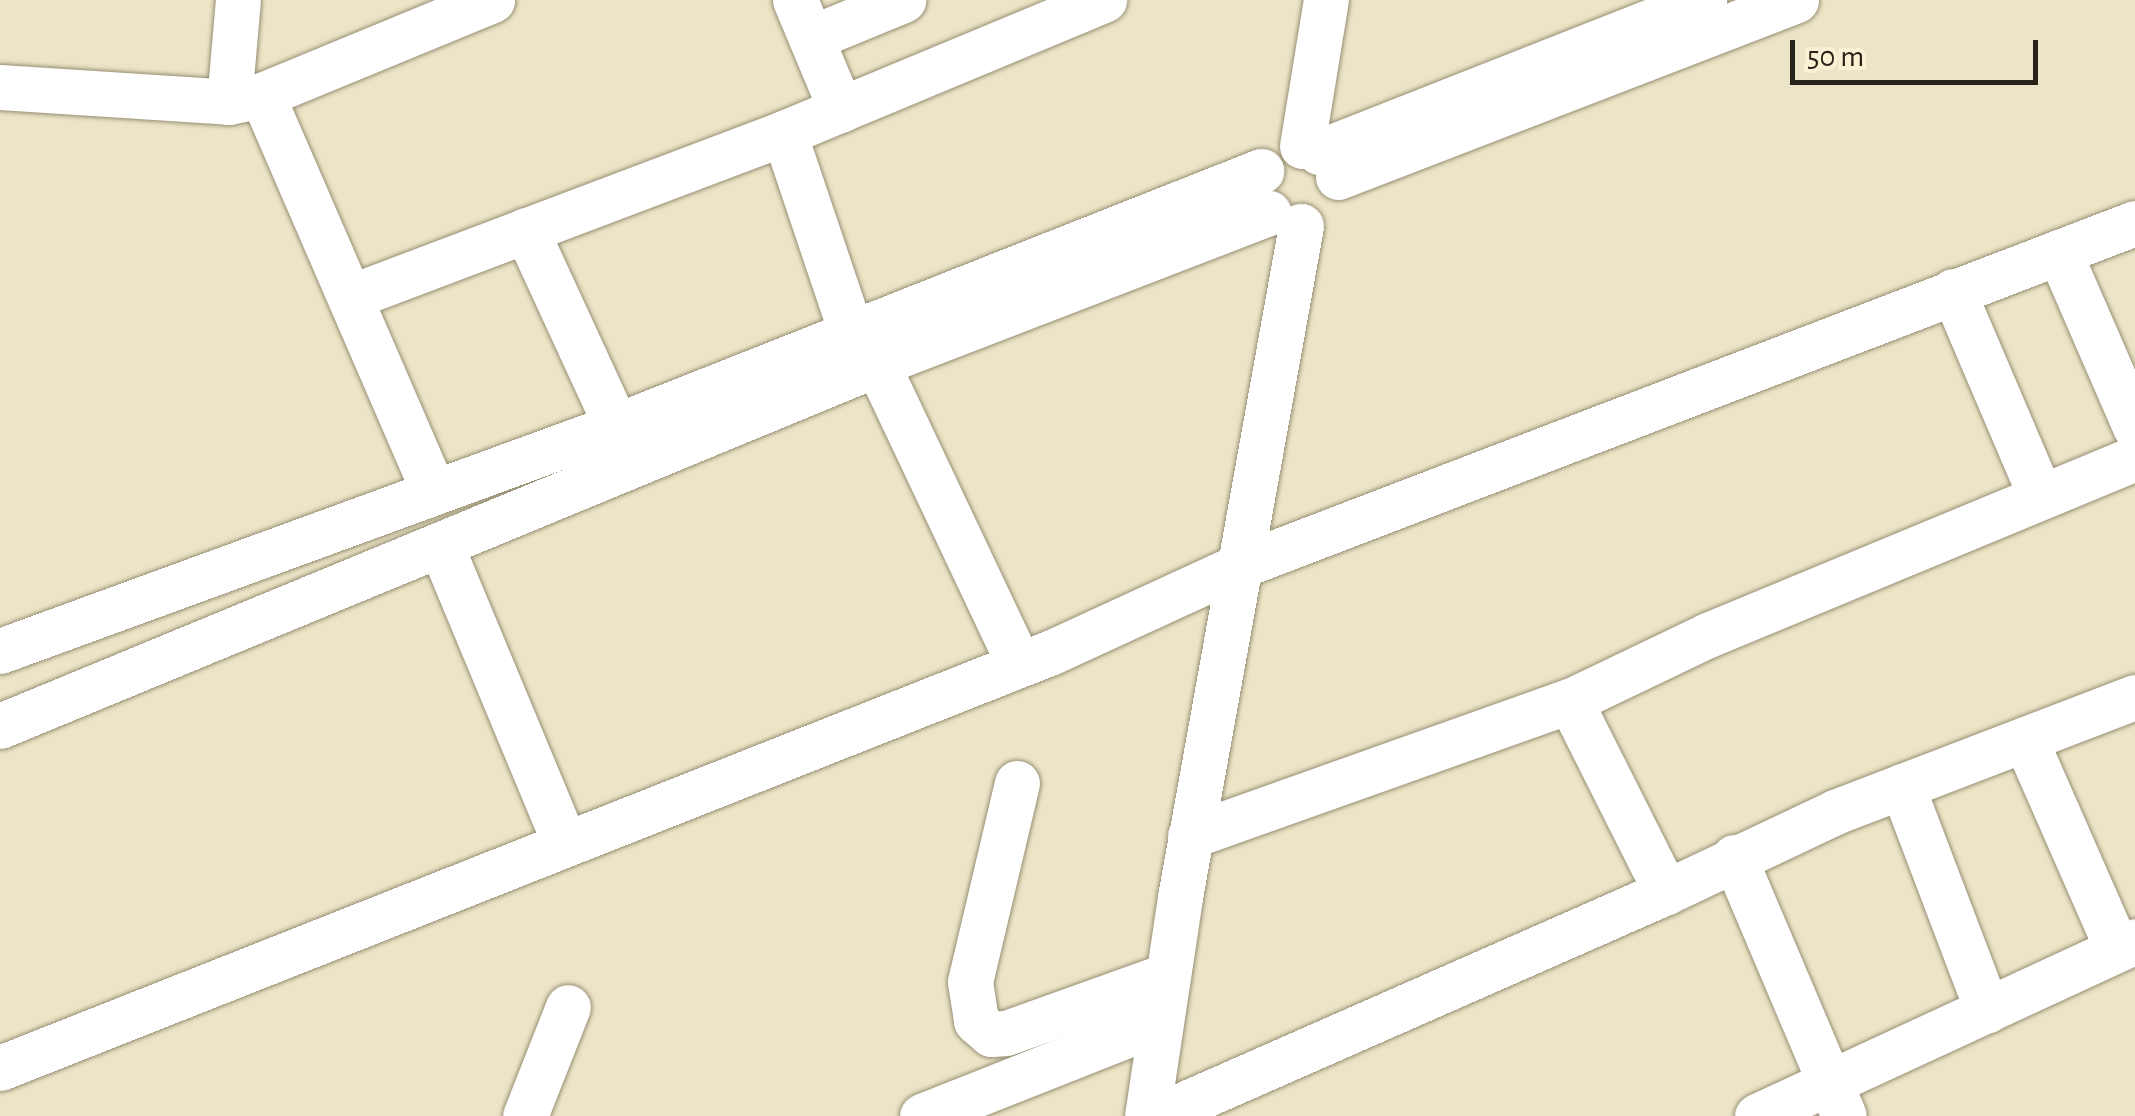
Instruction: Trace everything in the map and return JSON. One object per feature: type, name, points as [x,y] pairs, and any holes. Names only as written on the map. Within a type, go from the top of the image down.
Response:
[{"type":"street","points":[[238,0],[246,98],[350,297],[434,492]]},
{"type":"street","points":[[0,87],[246,98],[492,0]]},
{"type":"street","points":[[842,110],[803,19],[903,0]]},
{"type":"street","points":[[350,297],[784,133],[1104,0]]},
{"type":"street","points":[[0,651],[616,426],[864,348],[1277,203],[1327,215],[1339,190],[1319,158],[1326,0]]},
{"type":"street","points":[[1319,158],[1704,0]]},
{"type":"street","points":[[1146,1116],[1237,568],[1277,203],[1277,152],[1319,158],[1796,0]]},
{"type":"street","points":[[784,133],[864,348],[1019,664]]},
{"type":"street","points":[[0,1068],[564,841],[1019,664],[1237,568],[2135,223]]},
{"type":"street","points":[[526,230],[616,426]]},
{"type":"street","points":[[2059,252],[2135,428]]},
{"type":"street","points":[[1953,291],[2041,497]]},
{"type":"street","points":[[0,726],[441,546],[864,348]]},
{"type":"street","points":[[1190,836],[1570,701],[1708,635],[2135,458]]},
{"type":"street","points":[[364,517],[386,568]]},
{"type":"street","points":[[441,546],[564,841]]},
{"type":"street","points":[[1570,701],[1666,892]]},
{"type":"street","points":[[1157,1116],[1666,892],[1734,857],[1902,786],[2025,739],[2133,704]]},
{"type":"street","points":[[1756,1116],[1837,1099],[1987,1010],[2126,945],[2025,739]]},
{"type":"street","points":[[1017,783],[970,982],[976,1021],[990,1034],[1006,1033],[1168,975]]},
{"type":"street","points":[[1902,786],[1987,1010]]},
{"type":"street","points":[[1734,857],[1837,1099]]},
{"type":"street","points":[[525,1116],[568,1007]]},
{"type":"street","points":[[922,1116],[1160,1022]]}]
